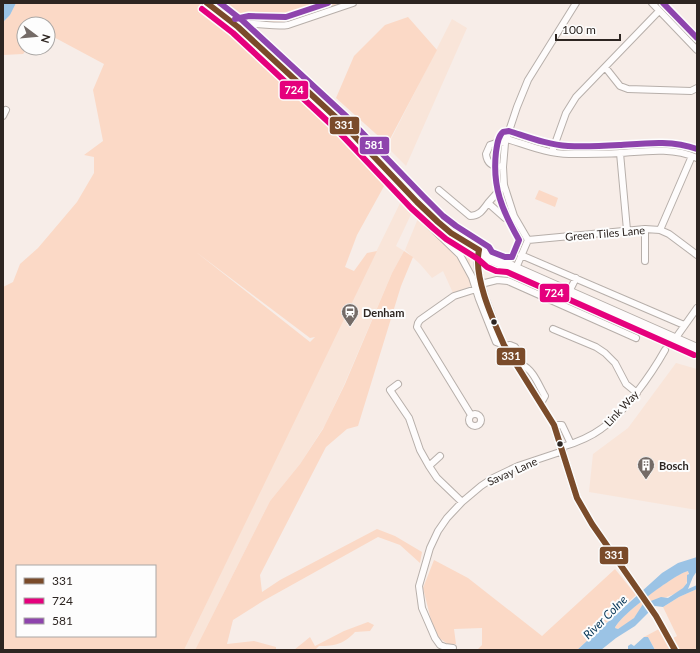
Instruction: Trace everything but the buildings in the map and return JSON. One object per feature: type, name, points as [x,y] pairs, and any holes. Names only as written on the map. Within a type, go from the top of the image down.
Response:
[{"type":"main road","points":[[208,3],[238,27],[355,135],[433,218],[451,233],[482,252],[486,258],[504,265],[508,264],[697,348]]},
{"type":"street","points":[[238,27],[248,24],[279,26],[288,25],[353,3]]},
{"type":"street","points":[[516,268],[528,240],[514,216],[504,185],[503,167],[506,141],[528,80],[576,3]]},
{"type":"street","points":[[652,3],[674,28],[697,49]]},
{"type":"street","points":[[552,152],[566,113],[576,97],[659,11]]},
{"type":"street","points":[[605,67],[620,86],[628,89],[691,91],[697,88]]},
{"type":"street","points":[[503,167],[492,166],[488,162],[486,154],[490,145],[506,141],[567,154],[671,151],[694,157],[660,230]]},
{"type":"street","points":[[620,153],[627,230]]},
{"type":"street","points":[[439,190],[470,216],[474,216],[480,214],[504,185]]},
{"type":"street","points":[[488,203],[505,218],[514,216]]},
{"type":"street","points":[[433,218],[428,224],[460,255],[472,277],[496,342],[504,346]]},
{"type":"street","points":[[645,228],[645,262]]},
{"type":"street","name":"Green Tiles Lane","points":[[528,240],[645,228],[660,230],[669,234],[697,255]]},
{"type":"street","points":[[482,252],[477,264],[485,297],[498,332],[504,346],[520,366],[554,425],[577,498],[592,524],[656,616],[675,650]]},
{"type":"street","points":[[521,255],[684,325]]},
{"type":"street","points":[[570,292],[576,278]]},
{"type":"street","points":[[481,284],[497,280],[508,281],[636,338]]},
{"type":"street","points":[[547,282],[549,292],[548,299]]},
{"type":"street","points":[[471,415],[417,327],[420,320],[454,296],[476,290]]},
{"type":"street","points":[[479,299],[485,297]]},
{"type":"street","points":[[675,339],[697,308]]},
{"type":"street","points":[[553,329],[605,353],[615,363],[626,384],[637,393]]},
{"type":"street","name":"Link Way","points":[[562,449],[601,429],[624,408],[637,393],[665,350]]},
{"type":"street","points":[[398,384],[390,390],[409,418],[420,450],[437,478],[462,502]]},
{"type":"street","points":[[554,425],[562,425],[571,444]]},
{"type":"street","name":"Savay Lane","points":[[453,648],[440,645],[430,628],[422,608],[419,586],[430,548],[438,531],[462,502],[493,478],[518,466],[562,449]]},
{"type":"street","points":[[429,466],[440,456]]},
{"type":"shaded area","points":[[16,3],[198,3],[272,66],[388,179],[357,235],[345,267],[354,271],[367,253],[377,251],[184,650],[3,650],[3,287],[13,282],[20,264],[38,248],[77,202],[94,173],[94,157],[84,155],[103,141],[93,90],[104,64],[56,38],[56,16],[16,16],[16,54],[3,55],[3,22],[10,15]],"holes":[[[196,252],[310,338],[315,337],[310,342]]]},
{"type":"shaded area","points":[[226,3],[340,3],[301,18],[272,24],[246,20]]},
{"type":"shaded area","points":[[408,17],[437,50],[390,139],[385,142],[336,98],[354,56],[385,25]]},
{"type":"shaded area","points":[[452,19],[467,28],[406,166],[387,147]]},
{"type":"shaded area","points":[[539,190],[558,198],[555,207],[535,199]]},
{"type":"shaded area","points":[[404,195],[415,206],[396,246],[404,251],[392,273],[344,385],[325,425],[300,464],[270,501],[195,650],[184,650],[325,356]]},
{"type":"shaded area","points":[[419,216],[470,257],[471,286],[453,293],[443,271],[432,278],[405,250]]},
{"type":"shaded area","points":[[404,251],[413,257],[401,286],[358,426],[347,429],[326,447],[260,575],[262,592],[280,580],[377,529],[395,536],[422,552],[420,563],[400,545],[378,537],[263,601],[233,620],[227,644],[254,641],[276,647],[276,650],[195,650],[270,501],[300,464],[323,429],[345,384],[392,273]]},
{"type":"shaded area","points":[[676,363],[697,369],[697,510],[589,492],[593,454],[628,428]]},
{"type":"shaded area","points":[[434,560],[468,578],[542,636],[615,569],[636,595],[577,650],[477,650],[482,645],[482,628],[454,629],[456,644],[448,644],[439,638],[431,620],[423,588]]},
{"type":"shaded area","points":[[688,571],[687,582],[679,592],[648,603],[640,609],[630,622],[618,629],[615,628],[626,614],[636,605],[671,579]]},
{"type":"shaded area","points":[[697,589],[697,650],[679,650],[673,638],[677,636],[663,607],[679,597]]},
{"type":"shaded area","points":[[368,622],[374,625],[370,631],[355,632],[339,644],[319,646],[315,650],[294,650],[310,637],[315,646],[344,631]]},
{"type":"shaded area","points":[[659,629],[663,632],[670,650],[655,650],[648,637],[644,637]]},
{"type":"water","points":[[3,3],[16,3],[10,15],[3,22]]},
{"type":"water","points":[[697,557],[697,571],[688,589],[697,585],[697,589],[679,597],[663,607],[655,606],[635,626],[601,650],[577,650],[662,573],[678,563]],"holes":[[[688,571],[689,574],[687,575],[687,583],[683,588],[668,598],[661,597],[643,604],[634,618],[618,629],[615,628],[626,614],[660,587],[681,574]]]},
{"type":"water","points":[[644,637],[648,637],[655,650],[628,650],[628,646],[631,644],[634,646]]},
{"type":"transit line","name":"331","points":[[207,3],[238,27],[342,123],[438,222],[451,233],[479,250]]},
{"type":"transit line","name":"581","points":[[220,3],[243,21],[347,117],[443,216],[489,247],[492,252],[505,257],[512,257],[519,240],[503,208],[497,187],[495,165],[496,152],[499,138],[503,132],[509,131],[546,142],[568,146],[669,143],[697,149]]},
{"type":"transit line","name":"581","points":[[235,19],[249,16],[286,17],[328,3]]},
{"type":"transit line","name":"581","points":[[663,3],[697,38]]},
{"type":"transit line","name":"724","points":[[202,9],[233,33],[336,129],[411,208],[446,239],[478,259],[487,267],[496,271],[507,272],[694,355]]},
{"type":"transit line","name":"331","points":[[479,250],[478,261],[481,285],[490,311],[504,345],[554,425],[577,498],[592,524],[656,616],[675,650]]},
{"type":"place","name":"Denham","points":[[350,327]]},
{"type":"place","name":"Bosch","points":[[646,480]]},
{"type":"water label","name":"River Colne","points":[[605,617]]}]
